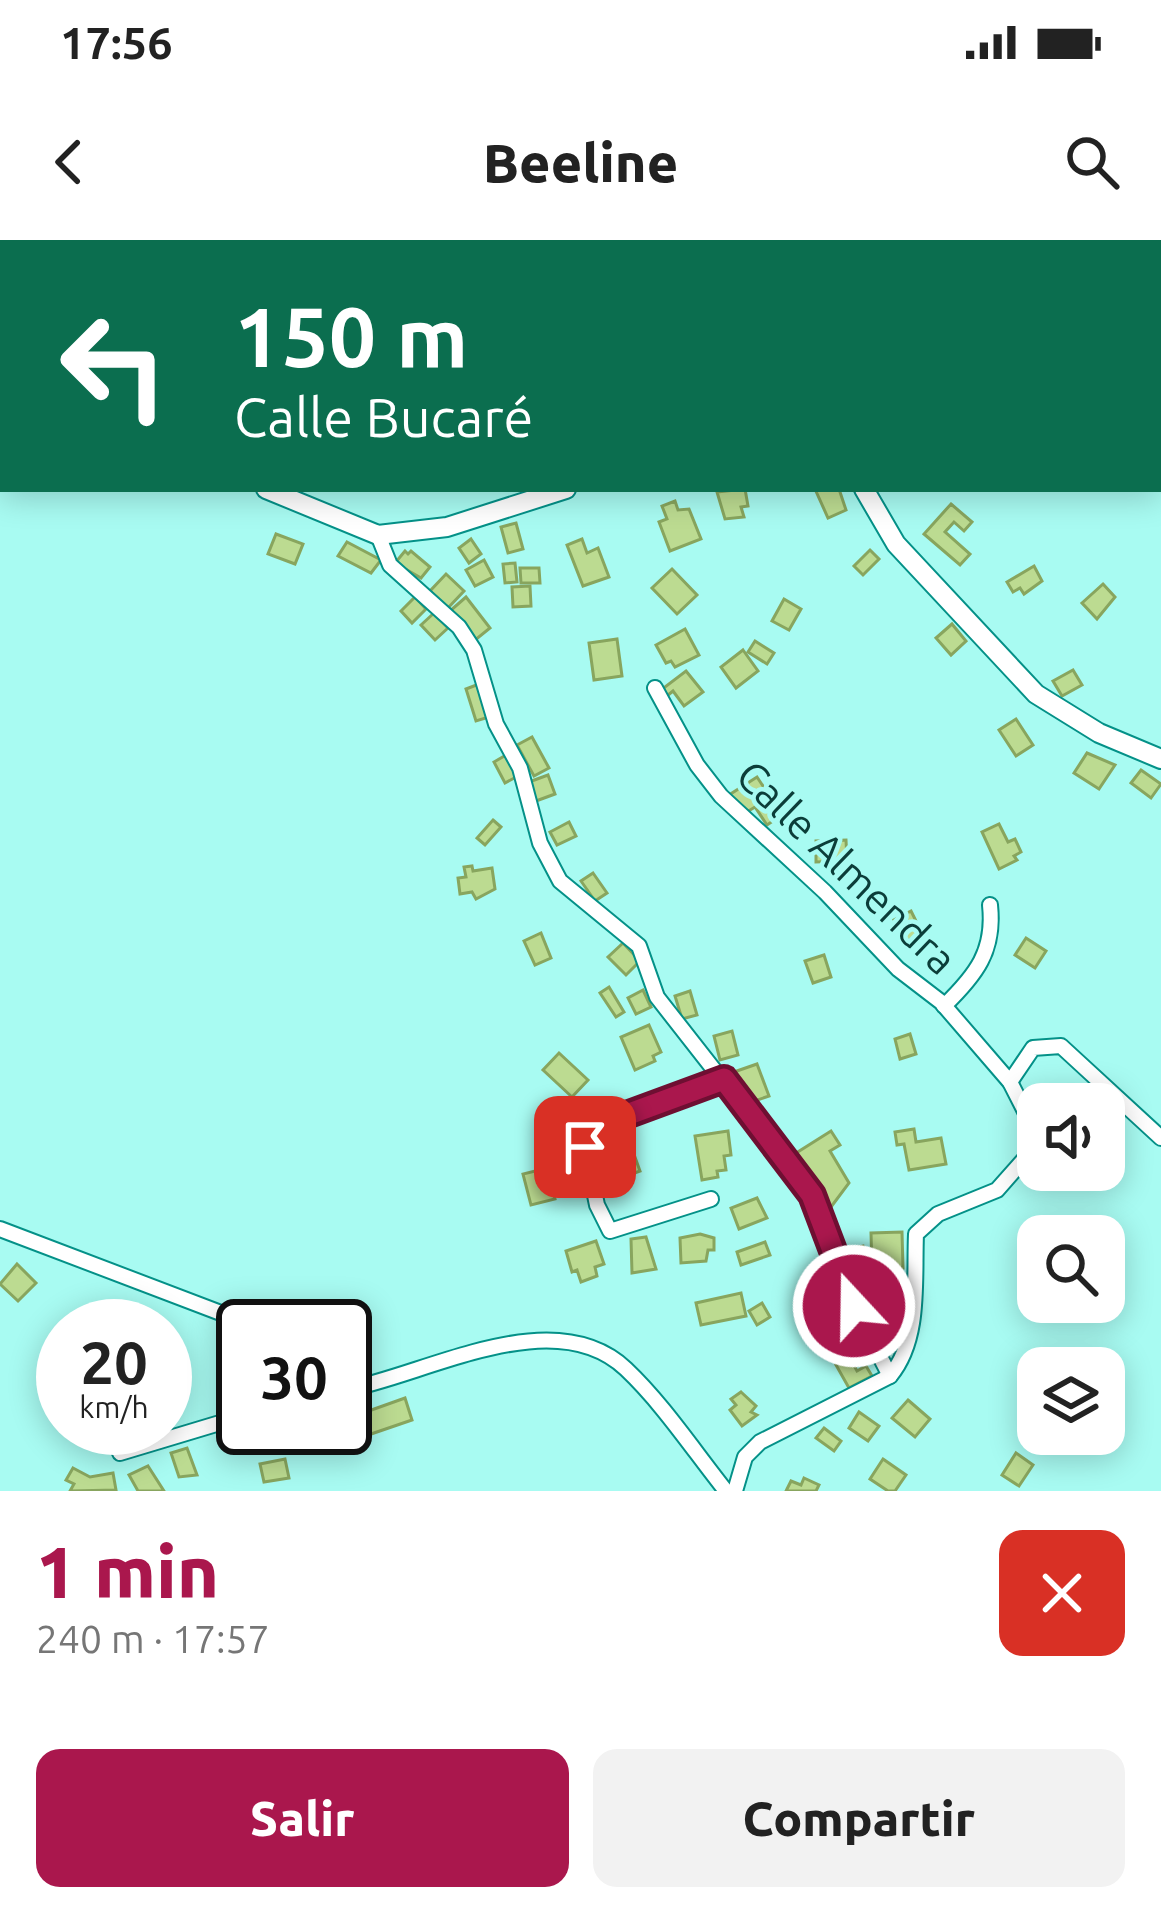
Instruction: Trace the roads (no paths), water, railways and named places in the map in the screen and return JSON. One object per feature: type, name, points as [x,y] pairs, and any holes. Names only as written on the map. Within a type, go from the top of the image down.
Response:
[{"type":"street","points":[[273,492],[378,535],[447,527],[557,492]]},
{"type":"street","points":[[866,492],[896,544],[1036,694],[1099,733],[1161,759]]},
{"type":"street","points":[[372,1383],[504,1346],[572,1340],[595,1347],[629,1371],[731,1491],[745,1457],[760,1442],[890,1376],[854,1306],[812,1195],[656,997],[639,946],[560,881],[540,843],[520,769],[496,724],[474,650],[459,627],[390,565],[378,535]]},
{"type":"street","name":"Calle Almendra","points":[[655,688],[697,764],[730,807],[825,892],[898,969],[944,1006],[1010,1082],[1033,1127],[1028,1155],[997,1190],[938,1214],[916,1234],[912,1326],[901,1363],[890,1376]]},
{"type":"street","points":[[944,1006],[969,983],[987,954],[990,905]]},
{"type":"street","points":[[1010,1082],[1033,1048],[1061,1046],[1161,1138]]},
{"type":"street","points":[[711,1199],[610,1232],[597,1205],[585,1147],[610,1121],[724,1079]]},
{"type":"street","points":[[0,1229],[216,1311]]}]
